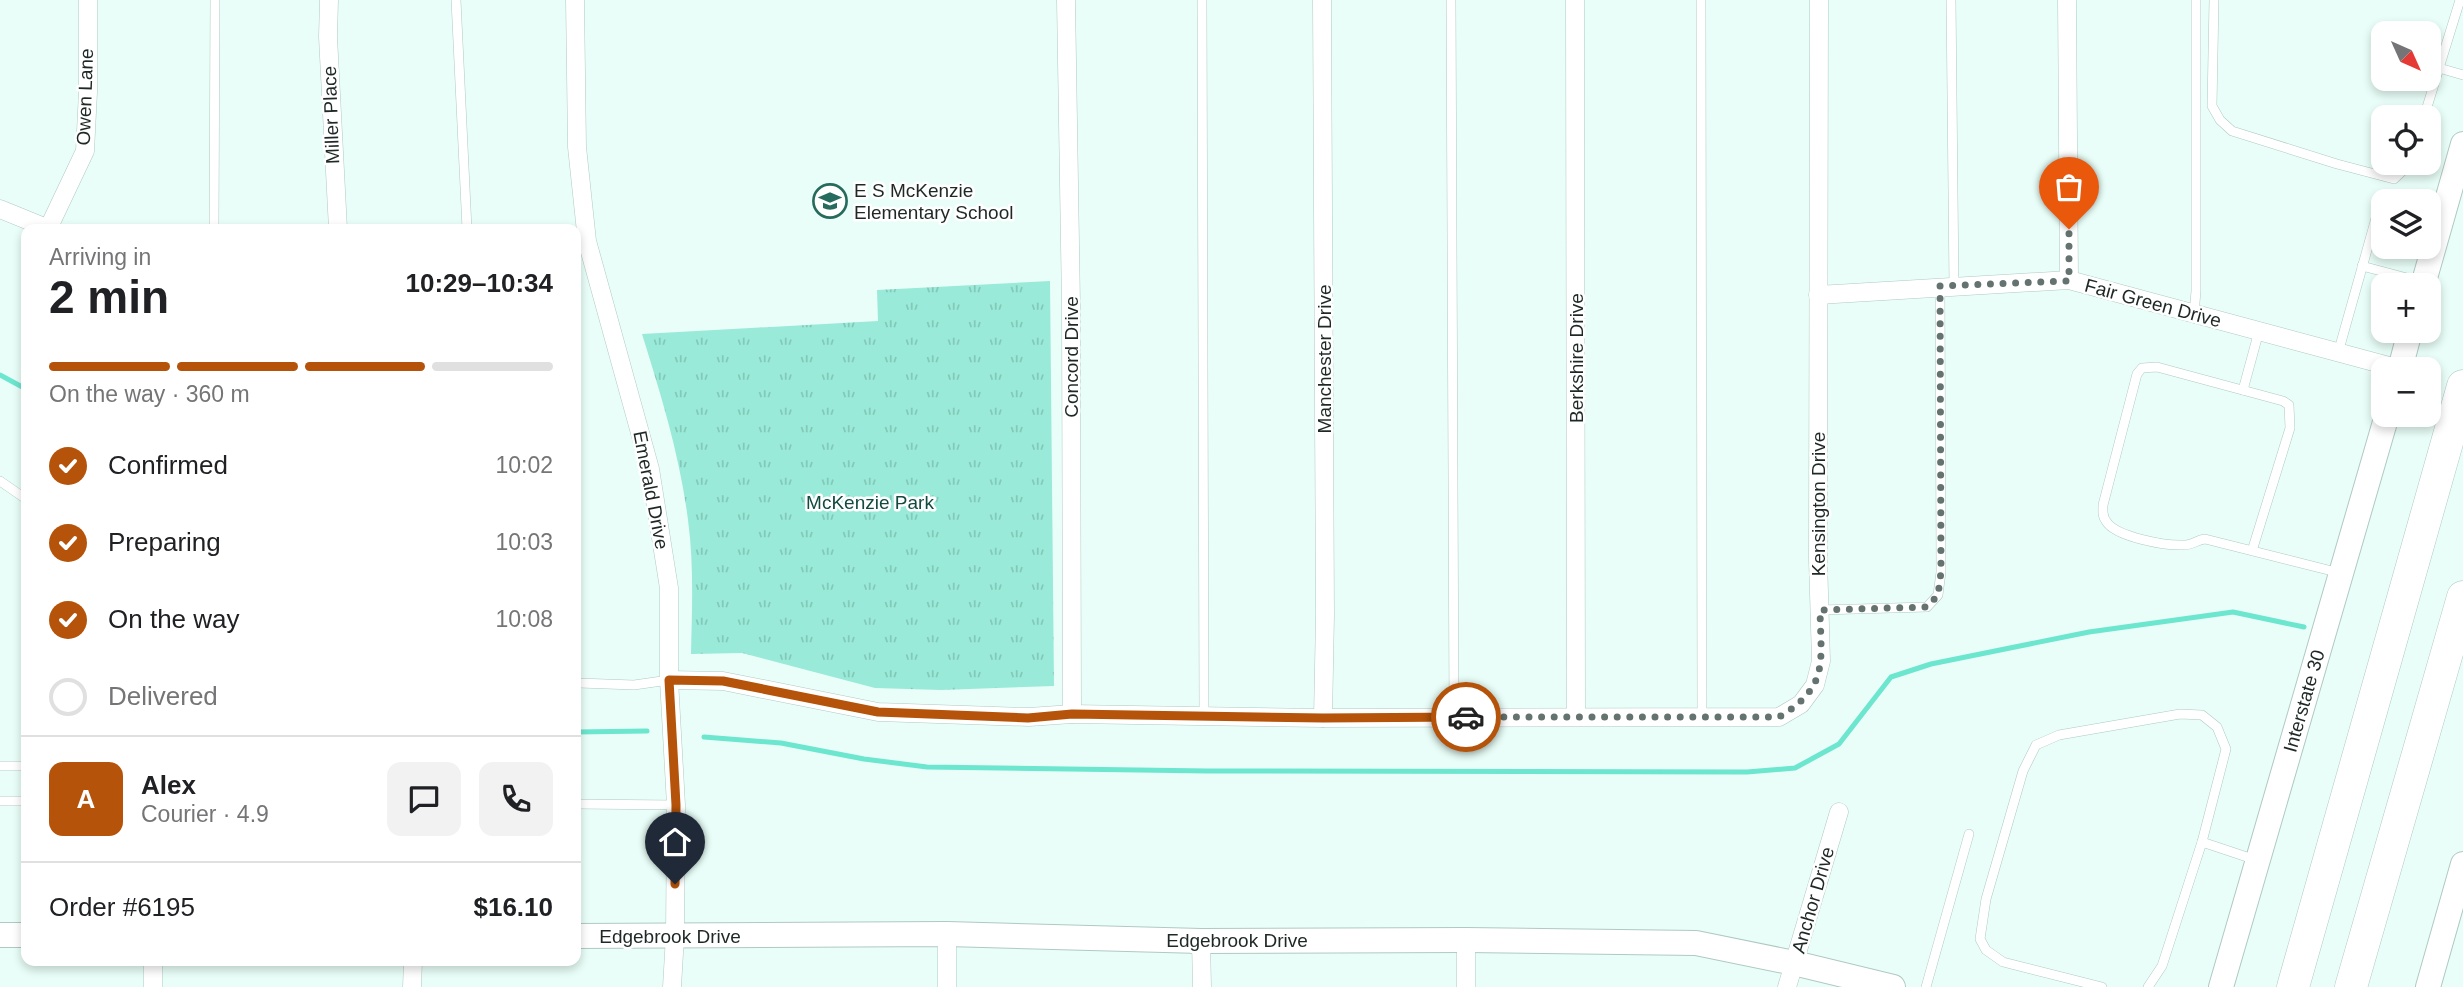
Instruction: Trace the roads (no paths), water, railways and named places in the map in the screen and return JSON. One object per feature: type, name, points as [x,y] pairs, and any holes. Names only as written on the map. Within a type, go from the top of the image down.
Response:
[{"type":"highway","points":[[2293,987],[2463,386]]},
{"type":"highway","points":[[2351,987],[2463,597]]},
{"type":"street","name":"Owen Lane","points":[[51,224],[85,151],[88,0]]},
{"type":"street","name":"Miller Place","points":[[329,0],[329,64],[337,224]]},
{"type":"street","name":"Emerald Drive","points":[[575,0],[576,147],[587,241],[650,469],[669,588],[669,680],[676,805],[672,987]]},
{"type":"street","name":"Concord Drive","points":[[1066,0],[1071,305],[1072,714]]},
{"type":"street","name":"Manchester Drive","points":[[1322,0],[1325,601],[1323,718]]},
{"type":"street","name":"Berkshire Drive","points":[[1575,0],[1576,716]]},
{"type":"street","name":"Kensington Drive","points":[[669,680],[723,681],[878,712],[1028,718],[1072,714],[1323,718],[1779,717],[1801,704],[1815,685],[1821,661],[1819,0]]},
{"type":"street","points":[[2067,0],[2069,281]]},
{"type":"street","points":[[2427,273],[2463,144]]},
{"type":"street","points":[[0,209],[37,224]]},
{"type":"street","name":"Fair Green Drive","points":[[1818,295],[2069,281],[2371,362]]},
{"type":"street","name":"Interstate 30","points":[[2221,987],[2384,427]]},
{"type":"street","name":"Anchor Drive","points":[[1787,987],[1839,812]]},
{"type":"street","points":[[2428,987],[2463,864]]},
{"type":"street","points":[[947,934],[947,987]]},
{"type":"street","name":"Edgebrook Drive","points":[[581,936],[947,934],[1201,941],[1696,943],[1893,987]]},
{"type":"street","points":[[0,935],[21,935]]},
{"type":"street","points":[[1466,940],[1466,987]]},
{"type":"street","points":[[1201,941],[1202,987]]},
{"type":"street","points":[[153,966],[153,987]]},
{"type":"street","points":[[412,987],[413,966]]},
{"type":"lane","points":[[214,224],[215,0]]},
{"type":"lane","points":[[456,0],[467,224]]},
{"type":"lane","points":[[1202,0],[1203,716]]},
{"type":"lane","points":[[1451,0],[1454,717]]},
{"type":"lane","points":[[1700,0],[1702,717]]},
{"type":"lane","points":[[1820,610],[1927,607],[1938,595],[1941,572],[1951,0]]},
{"type":"lane","points":[[2194,314],[2196,0]]},
{"type":"lane","points":[[2214,0],[2212,106],[2220,120],[2232,131],[2371,172]]},
{"type":"lane","points":[[2441,62],[2460,0]]},
{"type":"lane","points":[[2441,69],[2463,75]]},
{"type":"lane","points":[[2338,353],[2371,235]]},
{"type":"lane","points":[[2362,266],[2386,273]]},
{"type":"lane","points":[[2243,390],[2259,331]]},
{"type":"lane","points":[[2252,551],[2290,428],[2289,405],[2283,401],[2157,367],[2142,368],[2137,374],[2103,505],[2103,516],[2107,524],[2136,538],[2185,545],[2205,539],[2341,574]]},
{"type":"lane","points":[[0,481],[21,496]]},
{"type":"lane","points":[[581,683],[634,685],[669,680]]},
{"type":"lane","points":[[2102,987],[2070,983],[2003,962],[1986,950],[1980,939],[1986,899],[2023,771],[2036,745],[2059,735],[2180,714],[2202,715],[2217,727],[2227,748],[2202,842],[2162,966],[2148,987]]},
{"type":"lane","points":[[0,766],[21,766]]},
{"type":"lane","points":[[0,801],[21,801]]},
{"type":"lane","points":[[581,804],[676,805]]},
{"type":"lane","points":[[1926,987],[1969,834]]},
{"type":"lane","points":[[2202,842],[2258,861]]},
{"type":"waterway","points":[[0,375],[21,386]]},
{"type":"waterway","points":[[704,737],[781,743],[864,759],[927,767],[1208,771],[1747,772],[1795,768],[1839,744],[1891,677],[1931,664],[2089,632],[2233,612],[2304,627]]},
{"type":"waterway","points":[[581,732],[647,731]]},
{"type":"place","name":"E S McKenzie Elementary School","points":[[830,201]]},
{"type":"park label","name":"McKenzie Park","points":[[870,502]]}]
